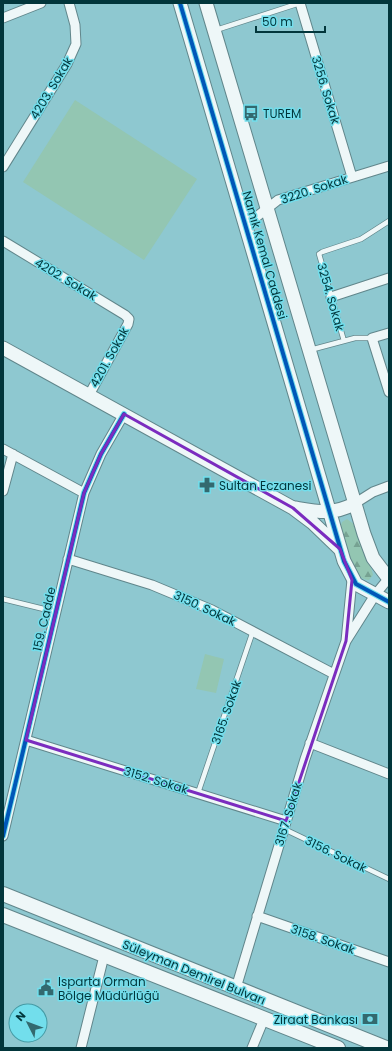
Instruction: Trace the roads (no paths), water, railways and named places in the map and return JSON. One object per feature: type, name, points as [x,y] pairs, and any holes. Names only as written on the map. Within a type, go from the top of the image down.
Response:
[{"type":"main road","name":"Süleyman Demirel Bulvarı","points":[[3,894],[386,1048]]},
{"type":"main road","points":[[3,915],[338,1048]]},
{"type":"street","points":[[3,18],[41,3]]},
{"type":"street","name":"4203. Sokak","points":[[3,167],[67,64],[76,44],[75,25],[69,3]]},
{"type":"street","name":"Namık Kemal Caddesi","points":[[180,3],[340,549],[352,580]]},
{"type":"street","name":"Namık Kemal Caddesi","points":[[206,3],[354,504],[371,552],[378,566],[389,579]]},
{"type":"street","name":"3256. Sokak","points":[[300,3],[352,177]]},
{"type":"street","name":"3220. Sokak","points":[[246,225],[266,208],[288,196],[389,166]]},
{"type":"street","name":"4202. Sokak","points":[[3,241],[125,314],[129,319]]},
{"type":"street","points":[[331,297],[389,278]]},
{"type":"street","name":"4201. Sokak","points":[[89,395],[128,324],[129,319]]},
{"type":"street","points":[[389,333],[372,338],[389,392]]},
{"type":"street","points":[[3,348],[293,508],[313,523],[340,549]]},
{"type":"street","name":"159. Cadde","points":[[3,836],[7,797],[26,740],[84,493],[101,454],[124,414]]},
{"type":"street","points":[[3,449],[84,493]]},
{"type":"street","points":[[3,491],[13,454]]},
{"type":"street","points":[[293,508],[330,513],[342,510],[373,492],[389,486]]},
{"type":"street","name":"3150. Sokak","points":[[68,559],[163,589],[212,610],[334,674]]},
{"type":"street","name":"3167. Sokak","points":[[236,988],[310,743],[346,641],[375,595],[389,579]]},
{"type":"street","points":[[352,580],[360,587],[389,602]]},
{"type":"street","name":"3167. Sokak","points":[[346,641],[352,580]]},
{"type":"street","name":"3152. Sokak","points":[[26,740],[198,793],[285,825]]},
{"type":"street","points":[[310,743],[389,774]]},
{"type":"street","name":"3158. Sokak","points":[[258,916],[389,962]]},
{"type":"street","points":[[81,1048],[104,956]]},
{"type":"street","points":[[252,1048],[264,1019]]},
{"type":"lane","points":[[214,30],[300,3]]},
{"type":"lane","name":"3254. Sokak","points":[[344,341],[320,254],[364,238],[389,221]]},
{"type":"lane","points":[[308,351],[359,337],[372,338]]},
{"type":"lane","points":[[3,599],[56,612]]},
{"type":"lane","name":"3165. Sokak","points":[[198,793],[254,631]]},
{"type":"lane","name":"3156. Sokak","points":[[285,825],[389,879]]},
{"type":"place","name":"TUREM","points":[[251,113]]},
{"type":"place","name":"Sultan Eczanesi","points":[[207,485]]},
{"type":"place","name":"Isparta Orman Bölge Müdürlüğü","points":[[46,988]]},
{"type":"place","name":"Ziraat Bankası","points":[[370,1019]]}]
